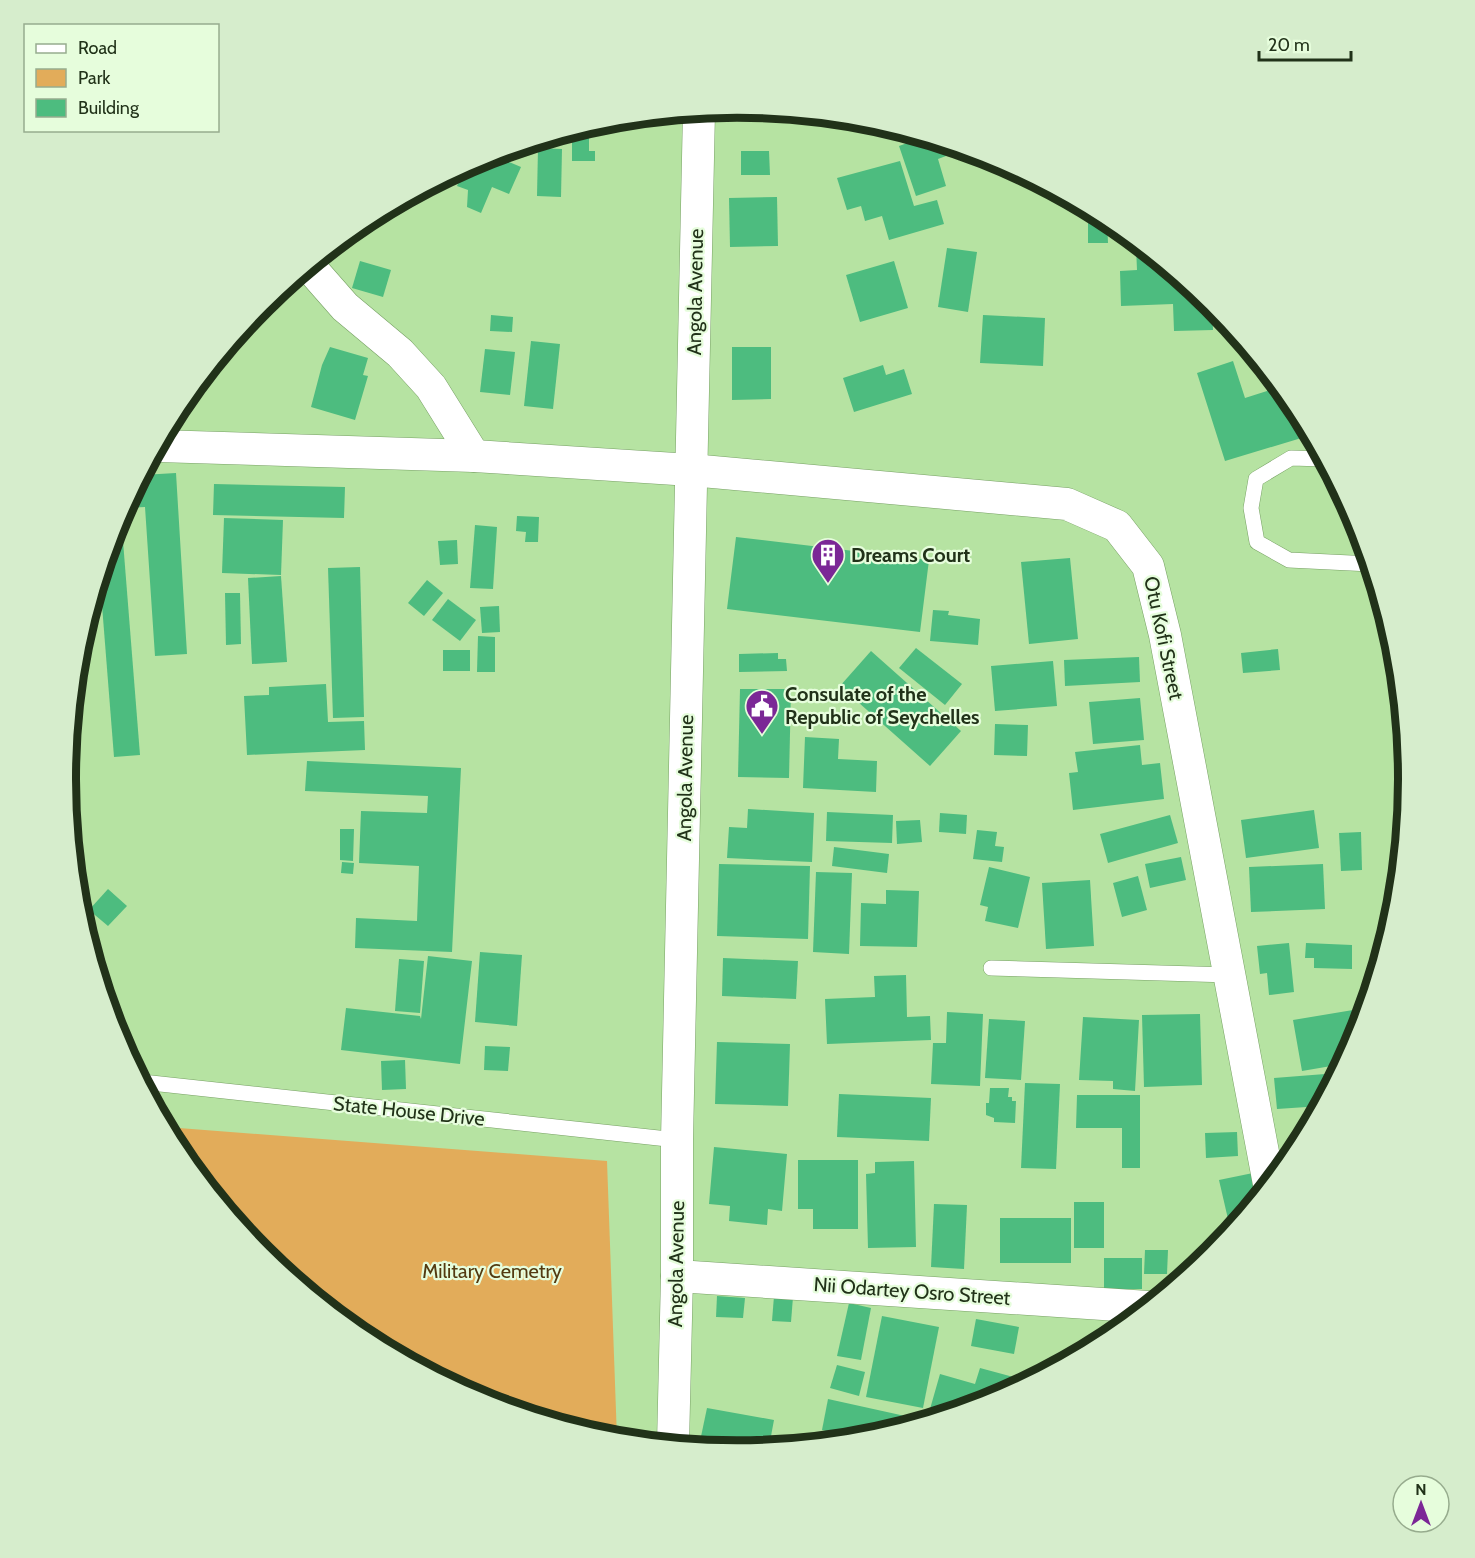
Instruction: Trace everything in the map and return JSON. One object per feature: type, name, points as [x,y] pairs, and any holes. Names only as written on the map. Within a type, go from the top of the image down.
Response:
[{"type":"street","name":"Angola Avenue","points":[[673,1437],[677,1140],[699,119]]},
{"type":"street","points":[[314,272],[345,307],[400,353],[431,387],[474,456]]},
{"type":"street","name":"Otu Kofi Street","points":[[166,446],[474,456],[691,470],[1067,504],[1117,526],[1148,566],[1165,635],[1267,1174]]},
{"type":"street","name":"Nii Odartey Osro Street","points":[[677,1276],[1136,1306]]},
{"type":"lane","points":[[1316,459],[1292,458],[1256,479],[1251,508],[1257,542],[1289,560],[1362,564]]},
{"type":"lane","points":[[991,968],[1230,975]]},
{"type":"lane","name":"State House Drive","points":[[151,1083],[677,1140]]},
{"type":"green space","name":"Military Cemetry","points":[[176,1128],[607,1161],[617,1428],[566,1417],[485,1390],[445,1372],[370,1329],[302,1276],[270,1246],[213,1181]]},
{"type":"building","points":[[589,136],[589,151],[595,151],[595,161],[572,161],[572,140]]},
{"type":"building","points":[[911,142],[944,151],[946,156],[938,159],[946,186],[916,196],[899,146]]},
{"type":"building","points":[[538,149],[562,149],[561,197],[537,196]]},
{"type":"building","points":[[741,151],[769,151],[770,175],[741,175]]},
{"type":"building","points":[[505,160],[521,167],[509,194],[492,187],[481,213],[467,207],[468,190],[457,186],[460,179]]},
{"type":"building","points":[[900,161],[914,206],[937,200],[944,224],[889,240],[882,216],[865,221],[861,206],[847,210],[837,178]]},
{"type":"building","points":[[777,197],[778,246],[730,247],[729,198]]},
{"type":"building","points":[[1088,219],[1107,231],[1108,243],[1088,243]]},
{"type":"building","points":[[947,248],[977,252],[968,312],[938,307]]},
{"type":"building","points":[[1136,252],[1205,312],[1213,320],[1213,330],[1174,331],[1173,304],[1121,306],[1120,271],[1137,270]]},
{"type":"building","points":[[360,261],[391,270],[383,297],[352,288]]},
{"type":"building","points":[[894,261],[908,308],[860,322],[846,275]]},
{"type":"building","points":[[491,315],[513,317],[512,332],[490,331]]},
{"type":"building","points":[[983,315],[1045,318],[1043,366],[980,363]]},
{"type":"building","points":[[531,341],[560,344],[553,409],[524,406]]},
{"type":"building","points":[[330,347],[368,358],[363,375],[368,376],[355,420],[311,407],[322,365]]},
{"type":"building","points":[[732,347],[771,347],[771,399],[732,400]]},
{"type":"building","points":[[485,349],[515,352],[510,395],[480,392]]},
{"type":"building","points":[[1233,361],[1245,398],[1267,391],[1268,386],[1303,437],[1225,461],[1197,373]]},
{"type":"building","points":[[883,365],[886,375],[904,369],[912,394],[854,412],[843,378]]},
{"type":"building","points":[[176,473],[187,654],[155,656],[145,507],[136,507],[151,474]]},
{"type":"building","points":[[214,484],[345,487],[344,518],[213,515]]},
{"type":"building","points":[[517,516],[539,517],[538,542],[525,542],[526,532],[516,531]]},
{"type":"building","points":[[224,518],[283,520],[281,575],[222,573]]},
{"type":"building","points":[[475,525],[497,527],[493,589],[470,588]]},
{"type":"building","name":"Dreams Court","points":[[736,537],[929,560],[920,632],[727,609]]},
{"type":"building","points":[[123,538],[140,755],[114,757],[102,600]]},
{"type":"building","points":[[457,540],[458,564],[440,565],[438,541]]},
{"type":"building","points":[[1070,558],[1078,639],[1029,644],[1021,562]]},
{"type":"building","points":[[360,567],[364,717],[333,718],[328,568]]},
{"type":"building","points":[[281,576],[287,662],[252,664],[248,578]]},
{"type":"building","points":[[427,580],[443,593],[424,616],[408,603]]},
{"type":"building","points":[[225,593],[240,593],[241,644],[226,645]]},
{"type":"building","points":[[448,599],[476,620],[460,641],[432,620]]},
{"type":"building","points":[[499,606],[500,632],[482,633],[480,607]]},
{"type":"building","points":[[933,610],[949,611],[948,615],[980,619],[978,645],[930,641]]},
{"type":"building","points":[[478,636],[495,637],[495,672],[477,672]]},
{"type":"building","points":[[916,648],[962,684],[945,705],[899,668]]},
{"type":"building","points":[[1278,649],[1280,670],[1243,673],[1241,653]]},
{"type":"building","points":[[443,650],[470,650],[470,671],[443,671]]},
{"type":"building","points":[[871,651],[961,731],[930,766],[840,686]]},
{"type":"building","points":[[778,653],[778,659],[786,659],[787,671],[739,672],[739,654]]},
{"type":"building","points":[[1139,657],[1140,682],[1065,686],[1064,660]]},
{"type":"building","points":[[1053,661],[1057,706],[995,711],[991,666]]},
{"type":"building","points":[[326,684],[328,722],[364,721],[365,750],[247,755],[244,696],[269,695],[269,687]]},
{"type":"building","points":[[740,689],[791,689],[789,778],[738,777]]},
{"type":"building","points":[[1140,698],[1144,740],[1093,744],[1089,702]]},
{"type":"building","points":[[995,724],[1028,725],[1027,756],[994,755]]},
{"type":"building","points":[[805,737],[839,739],[838,759],[877,761],[876,792],[803,788]]},
{"type":"building","points":[[1140,745],[1142,765],[1160,763],[1164,799],[1073,810],[1069,773],[1078,772],[1075,752]]},
{"type":"building","points":[[307,761],[461,768],[452,952],[355,948],[356,918],[417,921],[419,866],[359,863],[361,811],[427,813],[428,796],[305,791]]},
{"type":"building","points":[[748,809],[814,813],[812,862],[727,858],[729,827],[747,828]]},
{"type":"building","points":[[1314,810],[1319,848],[1246,858],[1241,820]]},
{"type":"building","points":[[827,812],[893,815],[892,843],[826,841]]},
{"type":"building","points":[[940,813],[967,815],[966,834],[939,832]]},
{"type":"building","points":[[1170,815],[1178,843],[1108,863],[1100,834]]},
{"type":"building","points":[[920,820],[922,842],[897,844],[896,821]]},
{"type":"building","points":[[340,829],[354,829],[353,861],[340,860]]},
{"type":"building","points":[[977,830],[997,832],[995,846],[1004,847],[1002,862],[973,859]]},
{"type":"building","points":[[1361,832],[1362,870],[1341,871],[1339,833]]},
{"type":"building","points":[[834,847],[889,854],[887,873],[832,866]]},
{"type":"building","points":[[1181,857],[1186,880],[1150,888],[1145,864]]},
{"type":"building","points":[[342,862],[354,863],[353,874],[341,873]]},
{"type":"building","points":[[719,864],[810,866],[808,939],[717,936]]},
{"type":"building","points":[[1323,864],[1325,909],[1251,912],[1249,867]]},
{"type":"building","points":[[989,867],[1030,877],[1018,928],[985,921],[988,907],[980,905]]},
{"type":"building","points":[[816,872],[852,873],[849,954],[813,952]]},
{"type":"building","points":[[1138,876],[1147,910],[1122,917],[1113,883]]},
{"type":"building","points":[[1090,880],[1094,946],[1046,949],[1042,883]]},
{"type":"building","points":[[108,889],[127,906],[108,926],[89,910]]},
{"type":"building","points":[[886,890],[919,891],[917,947],[860,946],[861,903],[886,904]]},
{"type":"building","points":[[1289,943],[1294,992],[1269,995],[1267,973],[1260,974],[1257,946]]},
{"type":"building","points":[[1306,943],[1352,945],[1352,969],[1314,968],[1314,958],[1305,958]]},
{"type":"building","points":[[480,952],[522,955],[517,1026],[475,1022]]},
{"type":"building","points":[[428,956],[472,961],[460,1064],[341,1050],[346,1008],[420,1016],[421,1019]]},
{"type":"building","points":[[723,958],[798,961],[796,999],[722,996]]},
{"type":"building","points":[[399,959],[424,961],[420,1013],[395,1011]]},
{"type":"building","points":[[906,975],[907,1017],[930,1016],[931,1040],[827,1044],[825,999],[875,997],[874,976]]},
{"type":"building","points":[[1353,1010],[1354,1016],[1340,1050],[1335,1051],[1336,1058],[1332,1066],[1302,1071],[1293,1020]]},
{"type":"building","points":[[947,1012],[983,1014],[980,1086],[931,1084],[933,1043],[946,1043]]},
{"type":"building","points":[[1200,1014],[1202,1085],[1144,1087],[1142,1015]]},
{"type":"building","points":[[1083,1017],[1139,1020],[1135,1091],[1113,1089],[1113,1081],[1079,1080]]},
{"type":"building","points":[[989,1019],[1025,1021],[1021,1080],[985,1078]]},
{"type":"building","points":[[717,1042],[790,1044],[788,1106],[715,1104]]},
{"type":"building","points":[[485,1046],[510,1047],[508,1071],[484,1070]]},
{"type":"building","points":[[405,1060],[406,1089],[382,1090],[381,1061]]},
{"type":"building","points":[[1329,1074],[1312,1107],[1277,1109],[1274,1078]]},
{"type":"building","points":[[1025,1083],[1060,1084],[1056,1169],[1021,1168]]},
{"type":"building","points":[[990,1088],[1009,1088],[1008,1097],[1016,1101],[1015,1123],[994,1122],[994,1118],[986,1115]]},
{"type":"building","points":[[839,1094],[931,1098],[929,1141],[837,1137]]},
{"type":"building","points":[[1077,1095],[1140,1095],[1140,1168],[1122,1168],[1122,1128],[1076,1128]]},
{"type":"building","points":[[1237,1132],[1238,1156],[1206,1158],[1205,1133]]},
{"type":"building","points":[[714,1147],[787,1154],[782,1211],[768,1209],[767,1225],[729,1221],[730,1206],[709,1204]]},
{"type":"building","points":[[798,1160],[858,1160],[858,1229],[813,1229],[813,1209],[798,1209]]},
{"type":"building","points":[[914,1161],[916,1247],[868,1248],[866,1174],[875,1173],[875,1162]]},
{"type":"building","points":[[1253,1173],[1257,1188],[1228,1221],[1219,1180]]},
{"type":"building","points":[[1074,1202],[1104,1202],[1104,1248],[1074,1248]]},
{"type":"building","points":[[934,1204],[967,1205],[964,1269],[931,1267]]},
{"type":"building","points":[[1000,1218],[1071,1218],[1071,1263],[1000,1263]]},
{"type":"building","points":[[1145,1250],[1168,1250],[1167,1274],[1144,1274]]},
{"type":"building","points":[[1104,1258],[1142,1258],[1142,1289],[1104,1289]]},
{"type":"building","points":[[717,1296],[745,1298],[743,1318],[716,1317]]},
{"type":"building","points":[[774,1296],[793,1297],[791,1322],[772,1321]]},
{"type":"building","points":[[849,1303],[871,1308],[861,1360],[837,1356]]},
{"type":"building","points":[[882,1316],[939,1327],[923,1408],[866,1397]]},
{"type":"building","points":[[976,1319],[1019,1327],[1014,1354],[971,1346]]},
{"type":"building","points":[[837,1365],[865,1372],[859,1396],[830,1388]]},
{"type":"building","points":[[980,1368],[1017,1378],[950,1405],[930,1409],[940,1374],[975,1384]]},
{"type":"building","points":[[828,1399],[905,1416],[904,1418],[866,1427],[833,1432],[822,1430]]},
{"type":"building","points":[[707,1408],[774,1420],[770,1439],[700,1439]]},
{"type":"place","name":"Dreams Court","points":[[828,584]]},
{"type":"place","name":"Consulate of the Republic of Seychelles","points":[[762,735]]}]
